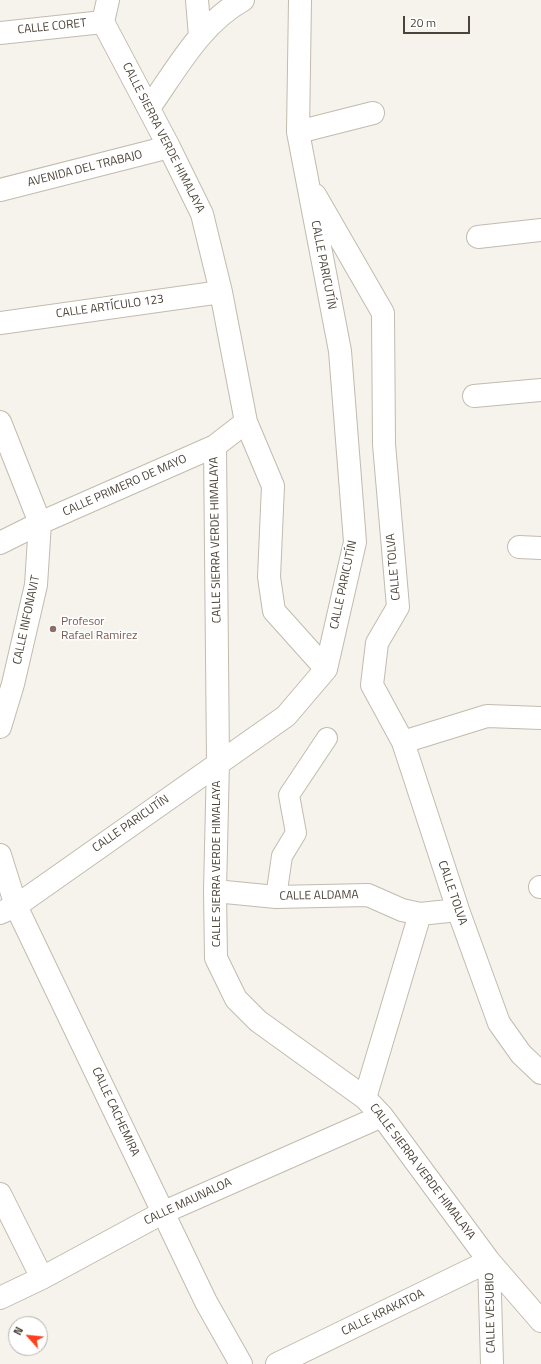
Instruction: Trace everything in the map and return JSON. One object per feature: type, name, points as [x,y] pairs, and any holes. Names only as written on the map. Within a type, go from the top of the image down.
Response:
[{"type":"street","points":[[103,22],[108,0]]},
{"type":"street","points":[[197,0],[200,36]]},
{"type":"street","points":[[149,108],[200,36],[232,6],[243,0]]},
{"type":"street","name":"CALLE PARICUTÍN","points":[[8,909],[286,716],[326,669],[355,542],[340,351],[298,132],[300,0]]},
{"type":"street","name":"CALLE CORET","points":[[0,33],[103,22]]},
{"type":"street","name":"CALLE SIERRA VERDE HIMALAYA","points":[[103,22],[149,108],[202,214],[221,292],[246,422],[273,486],[269,577],[274,611],[326,669]]},
{"type":"street","points":[[298,132],[373,114]]},
{"type":"street","name":"AVENIDA DEL TRABAJO","points":[[0,190],[169,147]]},
{"type":"street","name":"CALLE TOLVA","points":[[307,180],[383,314],[384,444],[398,607],[377,643],[372,685],[403,742],[458,910],[499,1023],[531,1052],[541,1073]]},
{"type":"street","points":[[478,237],[541,230]]},
{"type":"street","name":"CALLE ARTÍCULO 123","points":[[0,323],[221,292]]},
{"type":"street","points":[[474,396],[541,390]]},
{"type":"street","name":"CALLE INFONAVIT","points":[[0,422],[40,523],[36,584],[13,684],[0,727]]},
{"type":"street","name":"CALLE PRIMERO DE MAYO","points":[[0,544],[40,523],[215,446],[246,422]]},
{"type":"street","name":"CALLE SIERRA VERDE HIMALAYA","points":[[215,446],[218,762],[215,892],[216,958],[236,999],[258,1021],[365,1098],[382,1116],[489,1261],[541,1321]]},
{"type":"street","points":[[519,547],[541,548]]},
{"type":"street","points":[[403,742],[487,716],[541,718]]},
{"type":"street","points":[[276,897],[282,856],[296,833],[289,795],[327,738]]},
{"type":"street","name":"CALLE CACHEMIRA","points":[[0,855],[8,909],[206,1302],[241,1364]]},
{"type":"street","name":"CALLE ALDAMA","points":[[215,892],[276,897],[368,895],[402,910],[420,914],[458,910]]},
{"type":"street","points":[[365,1098],[420,914]]},
{"type":"street","name":"CALLE MAUNALOA","points":[[0,1298],[42,1278],[162,1212],[382,1116]]},
{"type":"street","points":[[0,1194],[42,1278]]},
{"type":"street","name":"CALLE KRAKATOA","points":[[277,1364],[489,1261]]},
{"type":"street","name":"CALLE VESUBIO","points":[[489,1261],[492,1364]]},
{"type":"place","name":"Profesor Rafael Ramirez","points":[[53,629]]}]
